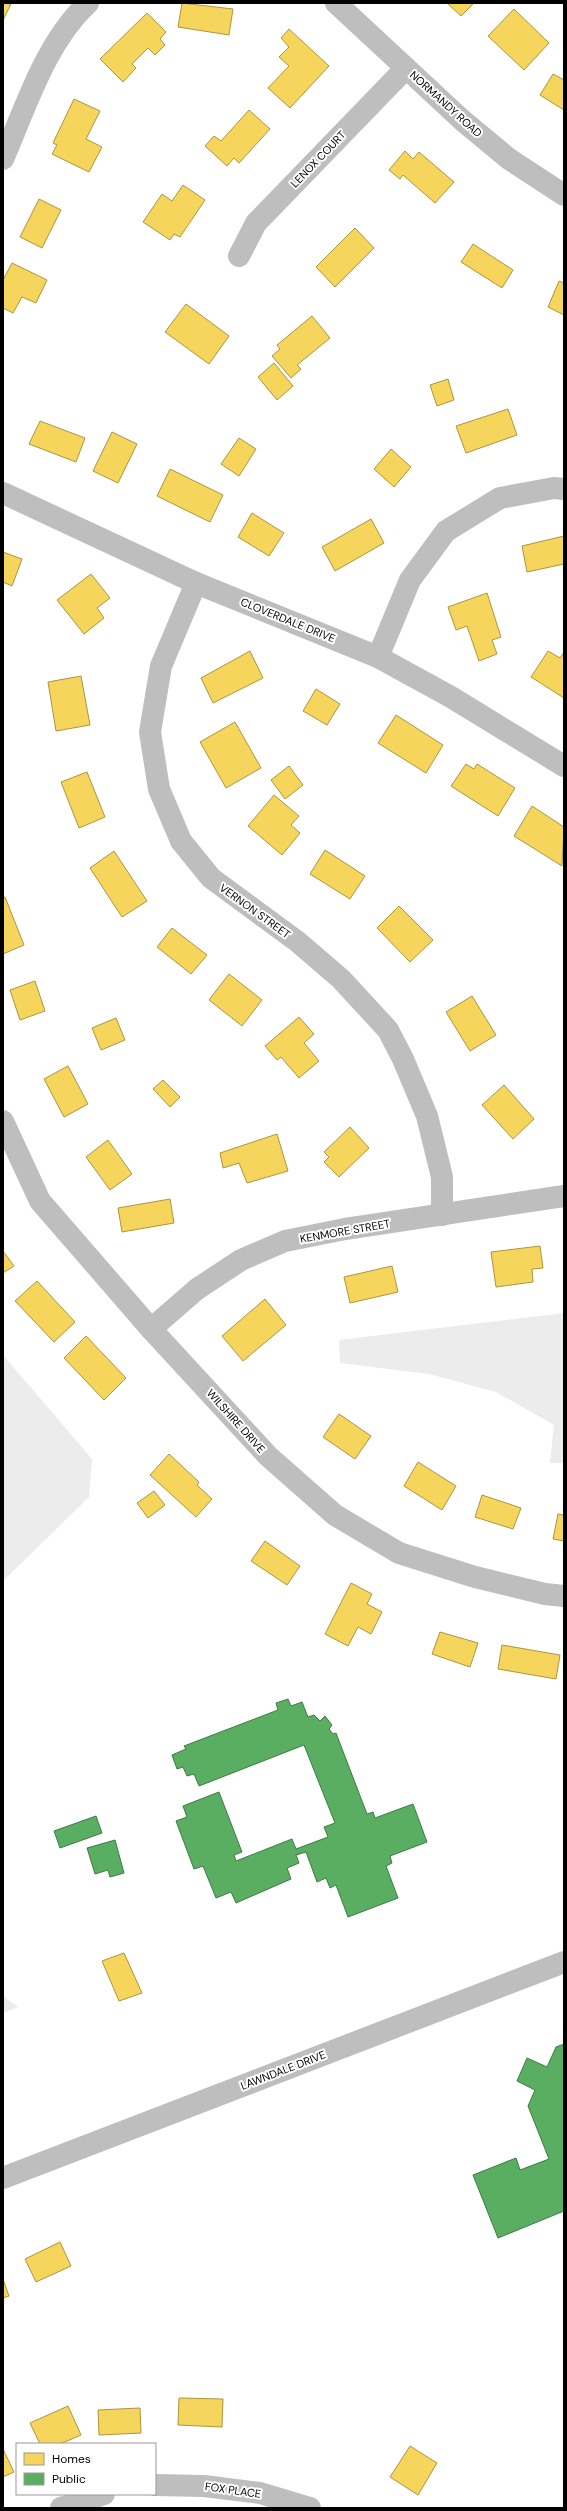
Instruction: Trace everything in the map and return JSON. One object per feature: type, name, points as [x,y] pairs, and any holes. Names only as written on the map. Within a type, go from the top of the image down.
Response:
[{"type":"street","points":[[3,159],[46,63],[74,16],[88,3]]},
{"type":"street","name":"NORMANDY ROAD","points":[[336,3],[462,120],[503,154],[564,195]]},
{"type":"street","name":"LENOX COURT","points":[[239,256],[256,223],[406,68]]},
{"type":"street","points":[[378,657],[410,580],[446,531],[500,498],[554,488],[564,490]]},
{"type":"street","name":"CLOVERDALE DRIVE","points":[[3,494],[196,583],[378,657],[451,697],[564,766]]},
{"type":"street","name":"VERNON STREET","points":[[196,583],[161,666],[150,732],[159,789],[181,841],[211,878],[298,942],[341,979],[388,1030],[403,1059],[427,1116],[442,1177],[442,1215]]},
{"type":"street","name":"WILSHIRE DRIVE","points":[[3,1121],[40,1201],[151,1329],[268,1456],[335,1515],[399,1553],[475,1577],[545,1594],[564,1596]]},
{"type":"street","name":"KENMORE STREET","points":[[151,1329],[197,1289],[241,1260],[286,1241],[345,1229],[564,1196]]},
{"type":"street","name":"LAWNDALE DRIVE","points":[[3,2178],[564,1962]]},
{"type":"street","name":"FOX PLACE","points":[[156,2485],[204,2486],[260,2493],[310,2508]]},
{"type":"street","points":[[61,2508],[101,2495]]},
{"type":"shaded area","points":[[564,1313],[564,1463],[550,1463],[554,1425],[496,1392],[429,1374],[340,1363],[339,1340]]},
{"type":"shaded area","points":[[3,1355],[92,1459],[89,1497],[3,1581]]},
{"type":"shaded area","points":[[3,1996],[18,2007],[3,2013]]},
{"type":"building: Homes","points":[[3,3],[11,4],[3,20]]},
{"type":"building: Homes","points":[[182,3],[233,9],[229,35],[178,27]]},
{"type":"building: Homes","points":[[447,3],[474,3],[461,16]]},
{"type":"building: Homes","points":[[514,9],[549,43],[524,70],[488,36]]},
{"type":"building: Homes","points":[[147,13],[166,32],[160,39],[165,45],[155,55],[148,48],[132,64],[136,68],[123,82],[100,59]]},
{"type":"building: Homes","points":[[289,29],[329,66],[290,108],[268,88],[289,66],[279,57],[289,47],[281,38]]},
{"type":"building: Homes","points":[[553,74],[564,80],[564,110],[540,95]]},
{"type":"building: Homes","points":[[74,99],[100,111],[86,139],[102,147],[89,172],[52,154],[57,145],[53,143]]},
{"type":"building: Homes","points":[[249,110],[270,129],[239,163],[234,158],[227,166],[205,146],[214,136],[221,141]]},
{"type":"building: Homes","points":[[405,151],[413,159],[419,152],[454,182],[435,203],[403,175],[400,179],[389,170]]},
{"type":"building: Homes","points":[[183,185],[205,200],[180,237],[174,234],[170,240],[143,222],[162,194],[172,201]]},
{"type":"building: Homes","points":[[39,199],[61,210],[42,248],[20,237]]},
{"type":"building: Homes","points":[[355,228],[374,248],[335,287],[316,267]]},
{"type":"building: Homes","points":[[473,244],[513,270],[502,288],[461,262]]},
{"type":"building: Homes","points":[[12,263],[47,280],[36,303],[22,297],[13,313],[3,308],[3,280]]},
{"type":"building: Homes","points":[[559,281],[564,283],[564,315],[548,307]]},
{"type":"building: Homes","points":[[186,304],[229,336],[209,364],[165,332]]},
{"type":"building: Homes","points":[[312,316],[330,338],[297,365],[301,369],[291,378],[272,356],[280,349],[277,345]]},
{"type":"building: Homes","points":[[274,363],[293,386],[277,400],[258,377]]},
{"type":"building: Homes","points":[[448,379],[454,400],[437,406],[430,385]]},
{"type":"building: Homes","points":[[508,409],[517,435],[466,453],[456,426]]},
{"type":"building: Homes","points":[[40,421],[85,438],[76,462],[29,444]]},
{"type":"building: Homes","points":[[112,432],[137,444],[118,483],[93,471]]},
{"type":"building: Homes","points":[[239,438],[256,449],[239,476],[221,464]]},
{"type":"building: Homes","points":[[391,449],[411,467],[394,487],[374,469]]},
{"type":"building: Homes","points":[[170,469],[223,495],[210,522],[157,496]]},
{"type":"building: Homes","points":[[252,513],[284,533],[269,556],[238,537]]},
{"type":"building: Homes","points":[[371,519],[384,543],[335,571],[322,547]]},
{"type":"building: Homes","points":[[564,536],[564,564],[527,572],[522,546]]},
{"type":"building: Homes","points":[[3,552],[22,559],[12,586],[3,582]]},
{"type":"building: Homes","points":[[91,574],[110,598],[97,608],[104,618],[84,634],[57,600]]},
{"type":"building: Homes","points":[[487,593],[501,637],[492,640],[497,654],[479,661],[467,626],[456,630],[448,607]]},
{"type":"building: Homes","points":[[250,651],[263,678],[213,703],[201,678]]},
{"type":"building: Homes","points":[[548,651],[560,658],[564,652],[564,698],[531,677]]},
{"type":"building: Homes","points":[[81,676],[90,725],[56,731],[48,682]]},
{"type":"building: Homes","points":[[316,689],[340,704],[327,725],[303,711]]},
{"type":"building: Homes","points":[[396,715],[443,745],[426,773],[378,743]]},
{"type":"building: Homes","points":[[235,722],[261,768],[226,788],[200,742]]},
{"type":"building: Homes","points":[[466,764],[474,769],[477,764],[515,788],[498,816],[451,786]]},
{"type":"building: Homes","points":[[289,766],[303,785],[285,799],[271,780]]},
{"type":"building: Homes","points":[[87,772],[105,817],[79,828],[61,782]]},
{"type":"building: Homes","points":[[274,795],[299,816],[291,825],[300,833],[282,855],[248,826]]},
{"type":"building: Homes","points":[[532,806],[564,827],[562,866],[514,836]]},
{"type":"building: Homes","points":[[325,850],[365,876],[350,899],[310,874]]},
{"type":"building: Homes","points":[[114,851],[147,901],[122,917],[90,868]]},
{"type":"building: Homes","points":[[5,897],[24,945],[3,954],[3,898]]},
{"type":"building: Homes","points":[[399,906],[433,940],[410,962],[377,928]]},
{"type":"building: Homes","points":[[172,928],[207,955],[191,974],[157,947]]},
{"type":"building: Homes","points":[[229,974],[262,1000],[242,1026],[209,1000]]},
{"type":"building: Homes","points":[[35,981],[45,1011],[20,1020],[10,990]]},
{"type":"building: Homes","points":[[472,996],[496,1035],[470,1051],[446,1012]]},
{"type":"building: Homes","points":[[299,1017],[314,1034],[304,1043],[319,1061],[299,1078],[281,1057],[277,1060],[265,1046]]},
{"type":"building: Homes","points":[[116,1018],[125,1040],[101,1050],[92,1028]]},
{"type":"building: Homes","points":[[68,1066],[88,1104],[64,1117],[44,1079]]},
{"type":"building: Homes","points":[[163,1080],[180,1097],[170,1107],[153,1089]]},
{"type":"building: Homes","points":[[504,1085],[534,1119],[513,1139],[482,1105]]},
{"type":"building: Homes","points":[[350,1127],[369,1148],[339,1177],[324,1162],[329,1157],[324,1152]]},
{"type":"building: Homes","points":[[277,1134],[288,1171],[247,1183],[239,1163],[223,1168],[220,1153]]},
{"type":"building: Homes","points":[[108,1140],[132,1174],[110,1190],[86,1157]]},
{"type":"building: Homes","points":[[170,1199],[174,1223],[122,1232],[118,1208]]},
{"type":"building: Homes","points":[[540,1246],[543,1268],[532,1269],[533,1282],[496,1287],[491,1252]]},
{"type":"building: Homes","points":[[3,1251],[14,1266],[3,1273]]},
{"type":"building: Homes","points":[[392,1266],[398,1292],[350,1303],[344,1277]]},
{"type":"building: Homes","points":[[37,1281],[75,1322],[54,1342],[15,1301]]},
{"type":"building: Homes","points":[[265,1299],[286,1325],[243,1361],[222,1336]]},
{"type":"building: Homes","points":[[86,1336],[126,1378],[104,1400],[64,1358]]},
{"type":"building: Homes","points":[[339,1414],[371,1436],[355,1459],[323,1437]]},
{"type":"building: Homes","points":[[169,1454],[199,1482],[197,1485],[212,1499],[196,1517],[150,1475]]},
{"type":"building: Homes","points":[[418,1462],[456,1486],[442,1510],[404,1486]]},
{"type":"building: Homes","points":[[154,1491],[165,1505],[148,1518],[137,1503]]},
{"type":"building: Homes","points":[[482,1495],[521,1508],[513,1529],[475,1517]]},
{"type":"building: Homes","points":[[558,1514],[564,1515],[564,1541],[553,1539]]},
{"type":"building: Homes","points":[[265,1541],[300,1566],[287,1585],[251,1561]]},
{"type":"building: Homes","points":[[351,1583],[372,1594],[367,1604],[382,1612],[371,1634],[358,1627],[348,1646],[325,1634]]},
{"type":"building: Homes","points":[[440,1632],[478,1643],[470,1667],[432,1654]]},
{"type":"building: Homes","points":[[502,1645],[560,1655],[556,1679],[498,1669]]},
{"type":"building: Homes","points":[[124,1953],[142,1993],[119,2001],[102,1961]]},
{"type":"building: Homes","points":[[60,2242],[71,2266],[36,2282],[25,2259]]},
{"type":"building: Homes","points":[[3,2279],[9,2296],[3,2298]]},
{"type":"building: Homes","points":[[179,2398],[223,2399],[222,2427],[178,2425]]},
{"type":"building: Homes","points":[[68,2406],[81,2435],[62,2443],[40,2443],[30,2423]]},
{"type":"building: Homes","points":[[140,2408],[141,2433],[99,2435],[98,2410]]},
{"type":"building: Homes","points":[[410,2446],[437,2463],[418,2495],[390,2477]]},
{"type":"building: Homes","points":[[3,2449],[14,2472],[3,2477]]},
{"type":"building: Public","points":[[288,1699],[291,1706],[302,1702],[308,1717],[314,1715],[320,1721],[325,1716],[332,1725],[329,1729],[333,1734],[336,1733],[367,1814],[373,1812],[375,1818],[413,1804],[427,1842],[390,1856],[392,1863],[386,1866],[398,1898],[348,1917],[336,1885],[330,1888],[326,1878],[317,1882],[306,1852],[296,1855],[299,1863],[287,1868],[291,1879],[236,1903],[231,1892],[216,1898],[203,1866],[194,1869],[176,1821],[187,1817],[183,1806],[219,1792],[242,1852],[234,1855],[236,1861],[292,1839],[296,1849],[328,1837],[324,1827],[335,1823],[304,1745],[199,1786],[194,1774],[187,1776],[183,1767],[177,1769],[172,1755],[186,1749],[184,1746],[278,1710],[276,1703]]},
{"type":"building: Public","points":[[96,1816],[102,1833],[60,1848],[54,1831]]},
{"type":"building: Public","points":[[115,1840],[124,1873],[110,1877],[108,1870],[95,1874],[87,1848]]},
{"type":"building: Public","points":[[564,2044],[564,2211],[498,2238],[473,2175],[516,2158],[520,2170],[549,2159],[528,2106],[535,2090],[517,2081],[527,2058],[547,2067],[556,2047]]}]
